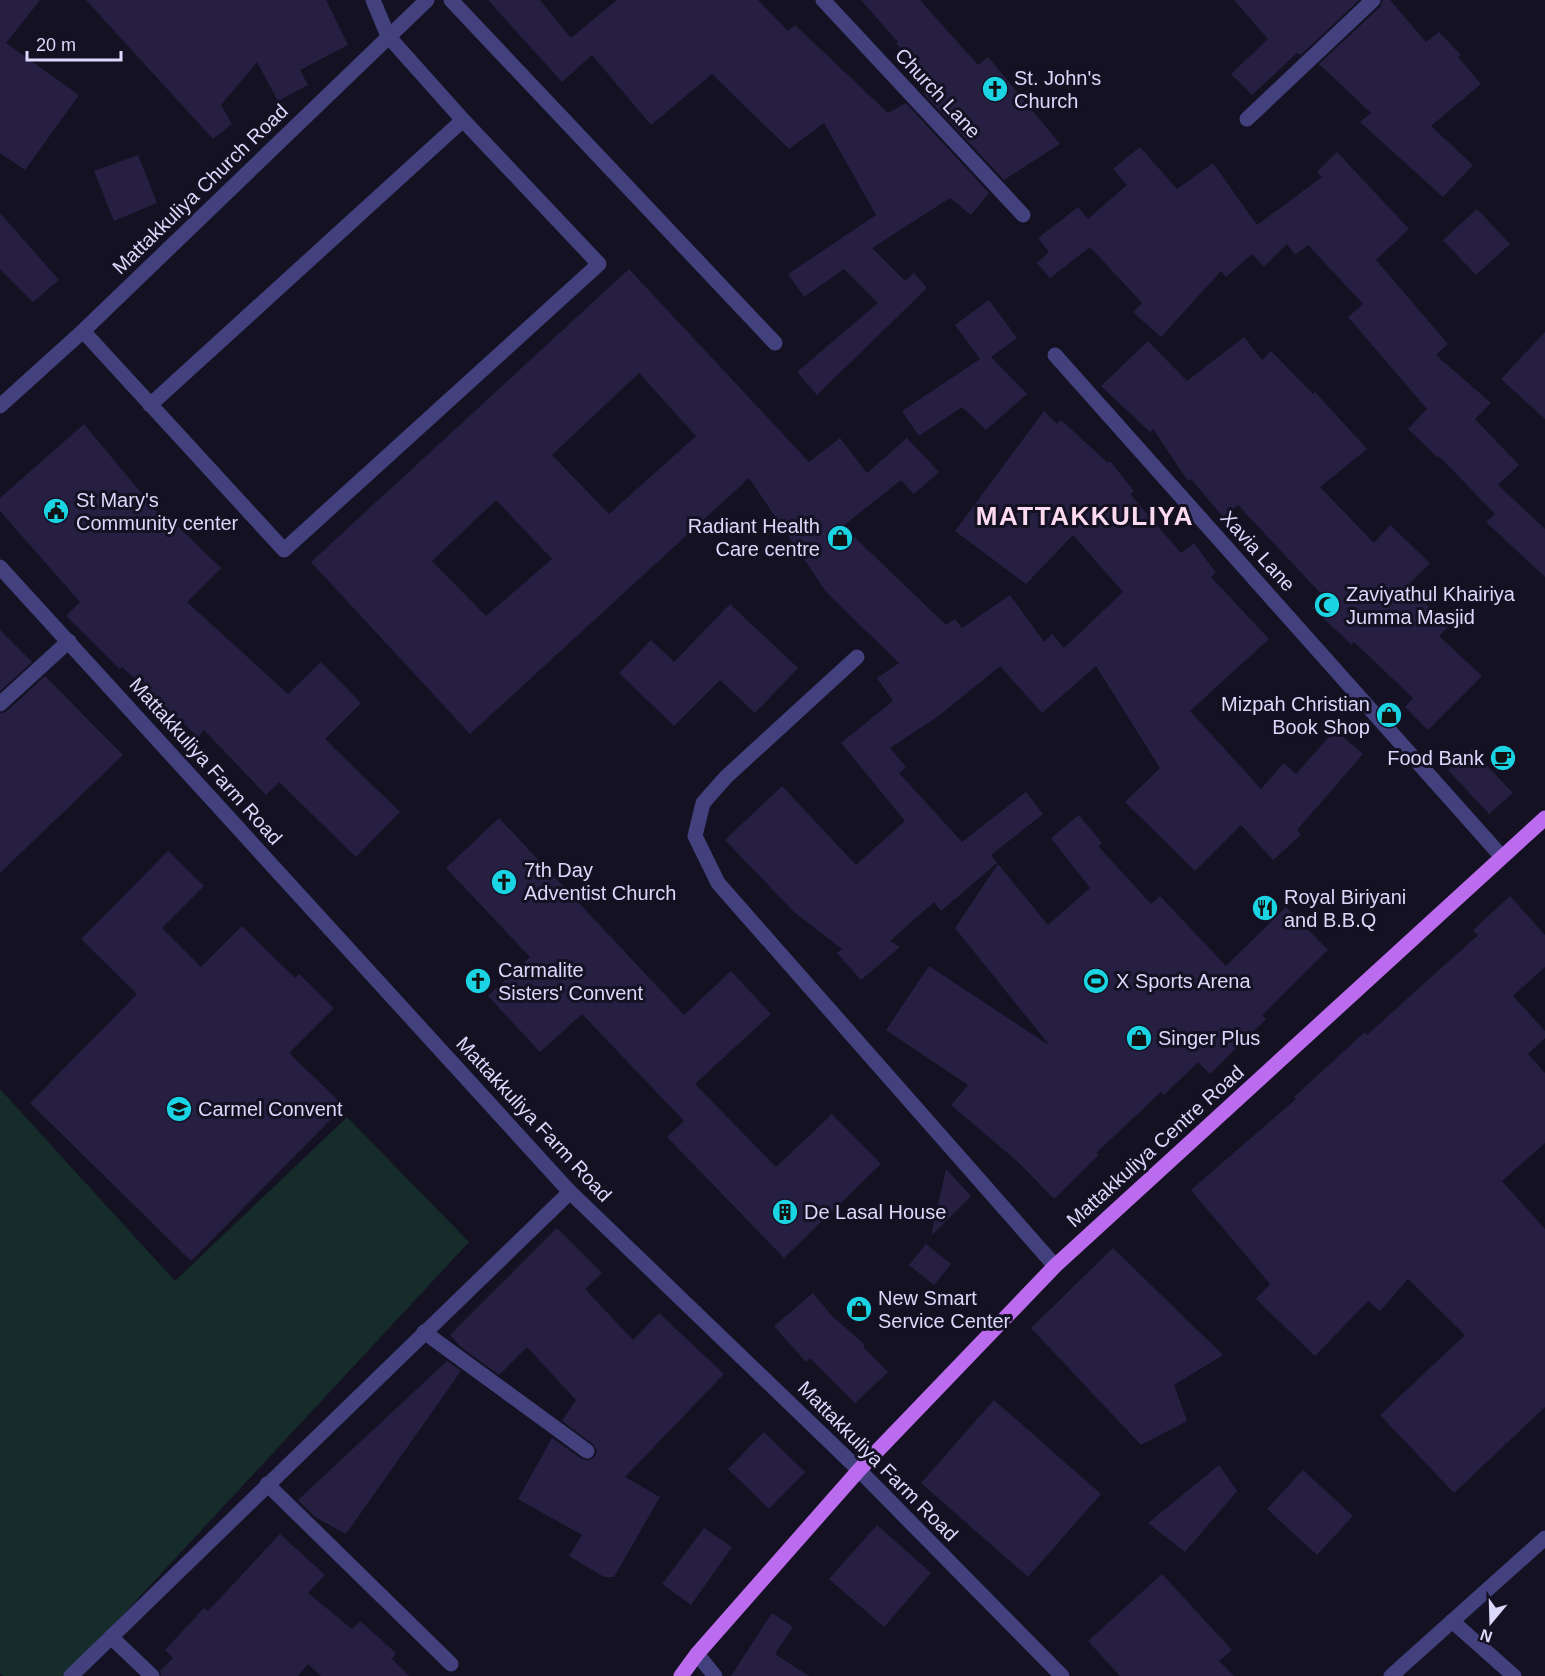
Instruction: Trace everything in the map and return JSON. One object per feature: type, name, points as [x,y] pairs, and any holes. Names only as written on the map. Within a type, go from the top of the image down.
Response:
[{"type":"main road","name":"Mattakkuliya Centre Road","points":[[681,1676],[697,1654],[859,1470],[1055,1266],[1545,818]]},
{"type":"street","points":[[82,331],[284,550],[599,264],[463,120],[388,36],[373,0]]},
{"type":"street","name":"Mattakkuliya Church Road","points":[[0,406],[82,331],[427,0]]},
{"type":"street","points":[[451,0],[775,343]]},
{"type":"street","name":"Church Lane","points":[[823,0],[1023,215]]},
{"type":"street","points":[[1247,119],[1373,0]]},
{"type":"street","points":[[150,405],[463,120]]},
{"type":"street","name":"Xavia Lane","points":[[1055,355],[1502,856]]},
{"type":"street","name":"Mattakkuliya Farm Road","points":[[0,567],[570,1192],[859,1470],[1062,1676]]},
{"type":"street","points":[[0,704],[69,641]]},
{"type":"street","points":[[858,657],[726,777],[703,803],[695,836],[717,883],[1055,1266]]},
{"type":"street","points":[[71,1676],[570,1192]]},
{"type":"street","points":[[424,1332],[587,1451]]},
{"type":"street","points":[[267,1484],[451,1664]]},
{"type":"street","points":[[1391,1676],[1545,1538]]},
{"type":"street","points":[[1452,1621],[1514,1676]]},
{"type":"street","points":[[111,1637],[152,1676]]},
{"type":"street","points":[[697,1654],[715,1676]]},
{"type":"green space","points":[[0,1089],[175,1281],[347,1117],[469,1242],[66,1676],[3,1676],[0,1673]]},
{"type":"building","points":[[0,0],[40,0],[6,43],[79,95],[25,170],[0,153]]},
{"type":"building","points":[[86,0],[326,0],[348,45],[300,70],[308,85],[278,101],[257,62],[221,105],[232,124],[213,139]]},
{"type":"building","points":[[488,0],[540,0],[571,38],[617,0],[758,0],[788,31],[795,25],[888,113],[906,103],[989,193],[971,215],[950,198],[872,248],[905,281],[914,273],[927,288],[817,395],[797,372],[878,303],[844,269],[804,297],[788,274],[876,215],[824,123],[789,149],[712,74],[651,125],[592,55],[562,82]]},
{"type":"building","points":[[861,0],[920,0],[978,65],[988,57],[1060,144],[1004,180],[923,93],[935,87]]},
{"type":"building","points":[[1234,0],[1359,0],[1303,53],[1300,55],[1297,53],[1252,95],[1231,74],[1268,39]]},
{"type":"building","points":[[1383,0],[1390,0],[1426,42],[1439,32],[1461,55],[1458,57],[1481,84],[1431,126],[1473,165],[1443,197],[1360,122],[1371,113],[1319,64],[1380,7]]},
{"type":"building","points":[[1140,147],[1177,189],[1213,163],[1257,225],[1322,177],[1317,172],[1337,152],[1409,229],[1376,260],[1448,344],[1436,355],[1491,403],[1475,419],[1519,465],[1498,485],[1545,529],[1545,577],[1486,522],[1495,514],[1439,456],[1438,458],[1408,429],[1427,409],[1348,317],[1363,304],[1308,245],[1295,255],[1287,244],[1264,267],[1252,254],[1226,277],[1221,271],[1161,337],[1133,312],[1142,303],[1090,247],[1050,278],[1037,263],[1049,252],[1038,238],[1078,207],[1088,219],[1127,185],[1113,169]]},
{"type":"building","points":[[138,155],[157,203],[114,221],[94,171]]},
{"type":"building","points":[[1477,209],[1510,244],[1476,275],[1443,240]]},
{"type":"building","points":[[0,213],[59,280],[33,302],[0,269]]},
{"type":"building","points":[[629,269],[809,462],[840,438],[867,473],[907,438],[939,472],[914,494],[901,480],[843,526],[946,625],[955,619],[962,628],[1010,595],[1044,642],[1052,634],[1064,648],[1123,592],[1073,535],[1026,584],[955,531],[1044,411],[1057,424],[1061,420],[1108,463],[1110,461],[1134,491],[1130,494],[1181,553],[1194,543],[1216,573],[1211,577],[1269,639],[1190,711],[1261,789],[1284,763],[1296,774],[1335,730],[1363,754],[1297,830],[1301,835],[1273,860],[1241,825],[1195,871],[1125,802],[1160,768],[1096,666],[1042,713],[1000,666],[940,715],[890,748],[906,767],[899,773],[962,842],[1026,792],[1043,814],[991,855],[997,863],[941,911],[934,902],[890,941],[900,947],[861,980],[837,953],[842,949],[794,912],[725,840],[782,786],[856,865],[905,821],[841,743],[893,701],[877,678],[899,663],[827,593],[749,478],[470,734],[311,562]],"holes":[[[639,373],[696,436],[609,514],[552,455]],[[496,500],[552,559],[486,616],[432,561]]]},
{"type":"building","points":[[989,300],[1017,338],[991,357],[1027,394],[986,430],[962,407],[919,436],[902,411],[980,359],[955,325]]},
{"type":"building","points":[[1545,332],[1545,419],[1501,379]]},
{"type":"building","points":[[1244,337],[1262,360],[1271,351],[1313,394],[1315,392],[1367,449],[1320,487],[1374,543],[1390,525],[1430,563],[1407,586],[1449,626],[1439,636],[1482,676],[1428,730],[1405,707],[1413,698],[1354,642],[1352,645],[1312,608],[1323,596],[1238,505],[1223,517],[1191,479],[1188,481],[1153,429],[1150,432],[1101,386],[1148,341],[1187,381]]},
{"type":"building","points":[[84,424],[162,518],[166,515],[221,568],[187,602],[288,694],[321,662],[361,703],[325,739],[400,812],[356,857],[279,782],[266,795],[204,730],[198,737],[122,667],[120,669],[66,616],[80,602],[0,511],[0,498]]},
{"type":"building","points":[[730,604],[798,668],[755,713],[720,680],[674,726],[619,673],[651,640],[674,662]]},
{"type":"building","points":[[0,630],[32,662],[0,691]]},
{"type":"building","points":[[45,676],[123,755],[0,873],[0,714],[7,711]]},
{"type":"building","points":[[1471,749],[1513,793],[1489,814],[1448,770]]},
{"type":"building","points":[[1079,815],[1102,843],[1098,846],[1151,904],[1160,896],[1226,966],[1286,907],[1328,950],[1262,1015],[1266,1019],[1210,1074],[1198,1062],[1164,1095],[1161,1092],[1096,1153],[1099,1155],[1054,1199],[1018,1162],[951,1105],[968,1085],[886,1030],[929,966],[1050,1046],[955,928],[998,864],[1048,925],[1090,888],[1051,838]]},
{"type":"building","points":[[499,818],[684,1015],[731,971],[771,1014],[695,1084],[776,1167],[832,1114],[881,1164],[784,1258],[667,1137],[684,1121],[582,1014],[540,1052],[488,996],[530,957],[446,868]]},
{"type":"building","points":[[168,851],[204,886],[162,928],[201,967],[242,926],[295,978],[299,974],[334,1008],[289,1053],[344,1106],[191,1261],[30,1103],[137,994],[81,939]]},
{"type":"building","points":[[1510,896],[1545,935],[1545,967],[1513,996],[1545,1031],[1545,1038],[1528,1054],[1545,1073],[1545,1143],[1502,1181],[1545,1229],[1545,1407],[1454,1493],[1380,1415],[1465,1335],[1408,1279],[1380,1311],[1368,1301],[1315,1356],[1256,1299],[1270,1284],[1191,1190],[1296,1099],[1294,1097],[1365,1032],[1367,1035],[1478,935],[1473,930]]},
{"type":"building","points":[[946,1169],[971,1196],[931,1236]]},
{"type":"building","points":[[557,1228],[602,1273],[585,1289],[633,1340],[659,1313],[724,1374],[625,1477],[660,1497],[614,1577],[604,1577],[569,1556],[582,1535],[518,1499],[552,1438],[582,1459],[590,1460],[595,1456],[597,1451],[593,1444],[562,1421],[576,1400],[527,1347],[499,1375],[461,1347],[450,1335]]},
{"type":"building","points":[[926,1244],[951,1264],[934,1285],[909,1265]]},
{"type":"building","points":[[1113,1248],[1223,1355],[1174,1385],[1187,1421],[1141,1445],[1031,1328]]},
{"type":"building","points":[[813,1293],[831,1315],[865,1345],[863,1347],[888,1372],[855,1403],[810,1358],[806,1362],[774,1326]]},
{"type":"building","points":[[447,1361],[461,1371],[346,1534],[315,1517],[298,1500]]},
{"type":"building","points":[[994,1400],[1101,1494],[1028,1577],[921,1483]]},
{"type":"building","points":[[764,1432],[805,1472],[769,1509],[728,1469]]},
{"type":"building","points":[[1219,1465],[1237,1491],[1185,1552],[1148,1523]]},
{"type":"building","points":[[1303,1470],[1353,1516],[1317,1555],[1267,1509]]},
{"type":"building","points":[[877,1525],[931,1573],[884,1627],[829,1579]]},
{"type":"building","points":[[704,1528],[732,1547],[691,1605],[662,1584]]},
{"type":"building","points":[[280,1534],[325,1575],[308,1593],[352,1629],[360,1621],[396,1653],[392,1659],[409,1676],[321,1676],[308,1664],[298,1676],[161,1676],[160,1671],[173,1658],[165,1650],[204,1608],[208,1611]]},
{"type":"building","points":[[1162,1574],[1232,1650],[1219,1661],[1234,1676],[1120,1676],[1088,1641]]},
{"type":"building","points":[[772,1613],[793,1627],[775,1654],[809,1676],[731,1676]]},
{"type":"place","name":"St. John's Church","points":[[995,89]]},
{"type":"place","name":"St Mary's Community center","points":[[56,511]]},
{"type":"place","name":"Radiant Health Care centre","points":[[840,538]]},
{"type":"place","name":"Zaviyathul Khairiya Jumma Masjid","points":[[1327,605]]},
{"type":"place","name":"Mizpah Christian Book Shop","points":[[1389,715]]},
{"type":"place","name":"Food Bank","points":[[1503,758]]},
{"type":"place","name":"7th Day Adventist Church","points":[[504,882]]},
{"type":"place","name":"Royal Biriyani and B.B.Q","points":[[1265,908]]},
{"type":"place","name":"Carmalite Sisters' Convent","points":[[478,981]]},
{"type":"place","name":"X Sports Arena","points":[[1096,981]]},
{"type":"place","name":"Singer Plus","points":[[1139,1038]]},
{"type":"place","name":"Carmel Convent","points":[[179,1109]]},
{"type":"place","name":"De Lasal House","points":[[785,1212]]},
{"type":"place","name":"New Smart Service Center","points":[[859,1309]]},
{"type":"district","name":"MATTAKKULIYA","points":[[1085,516]]}]
